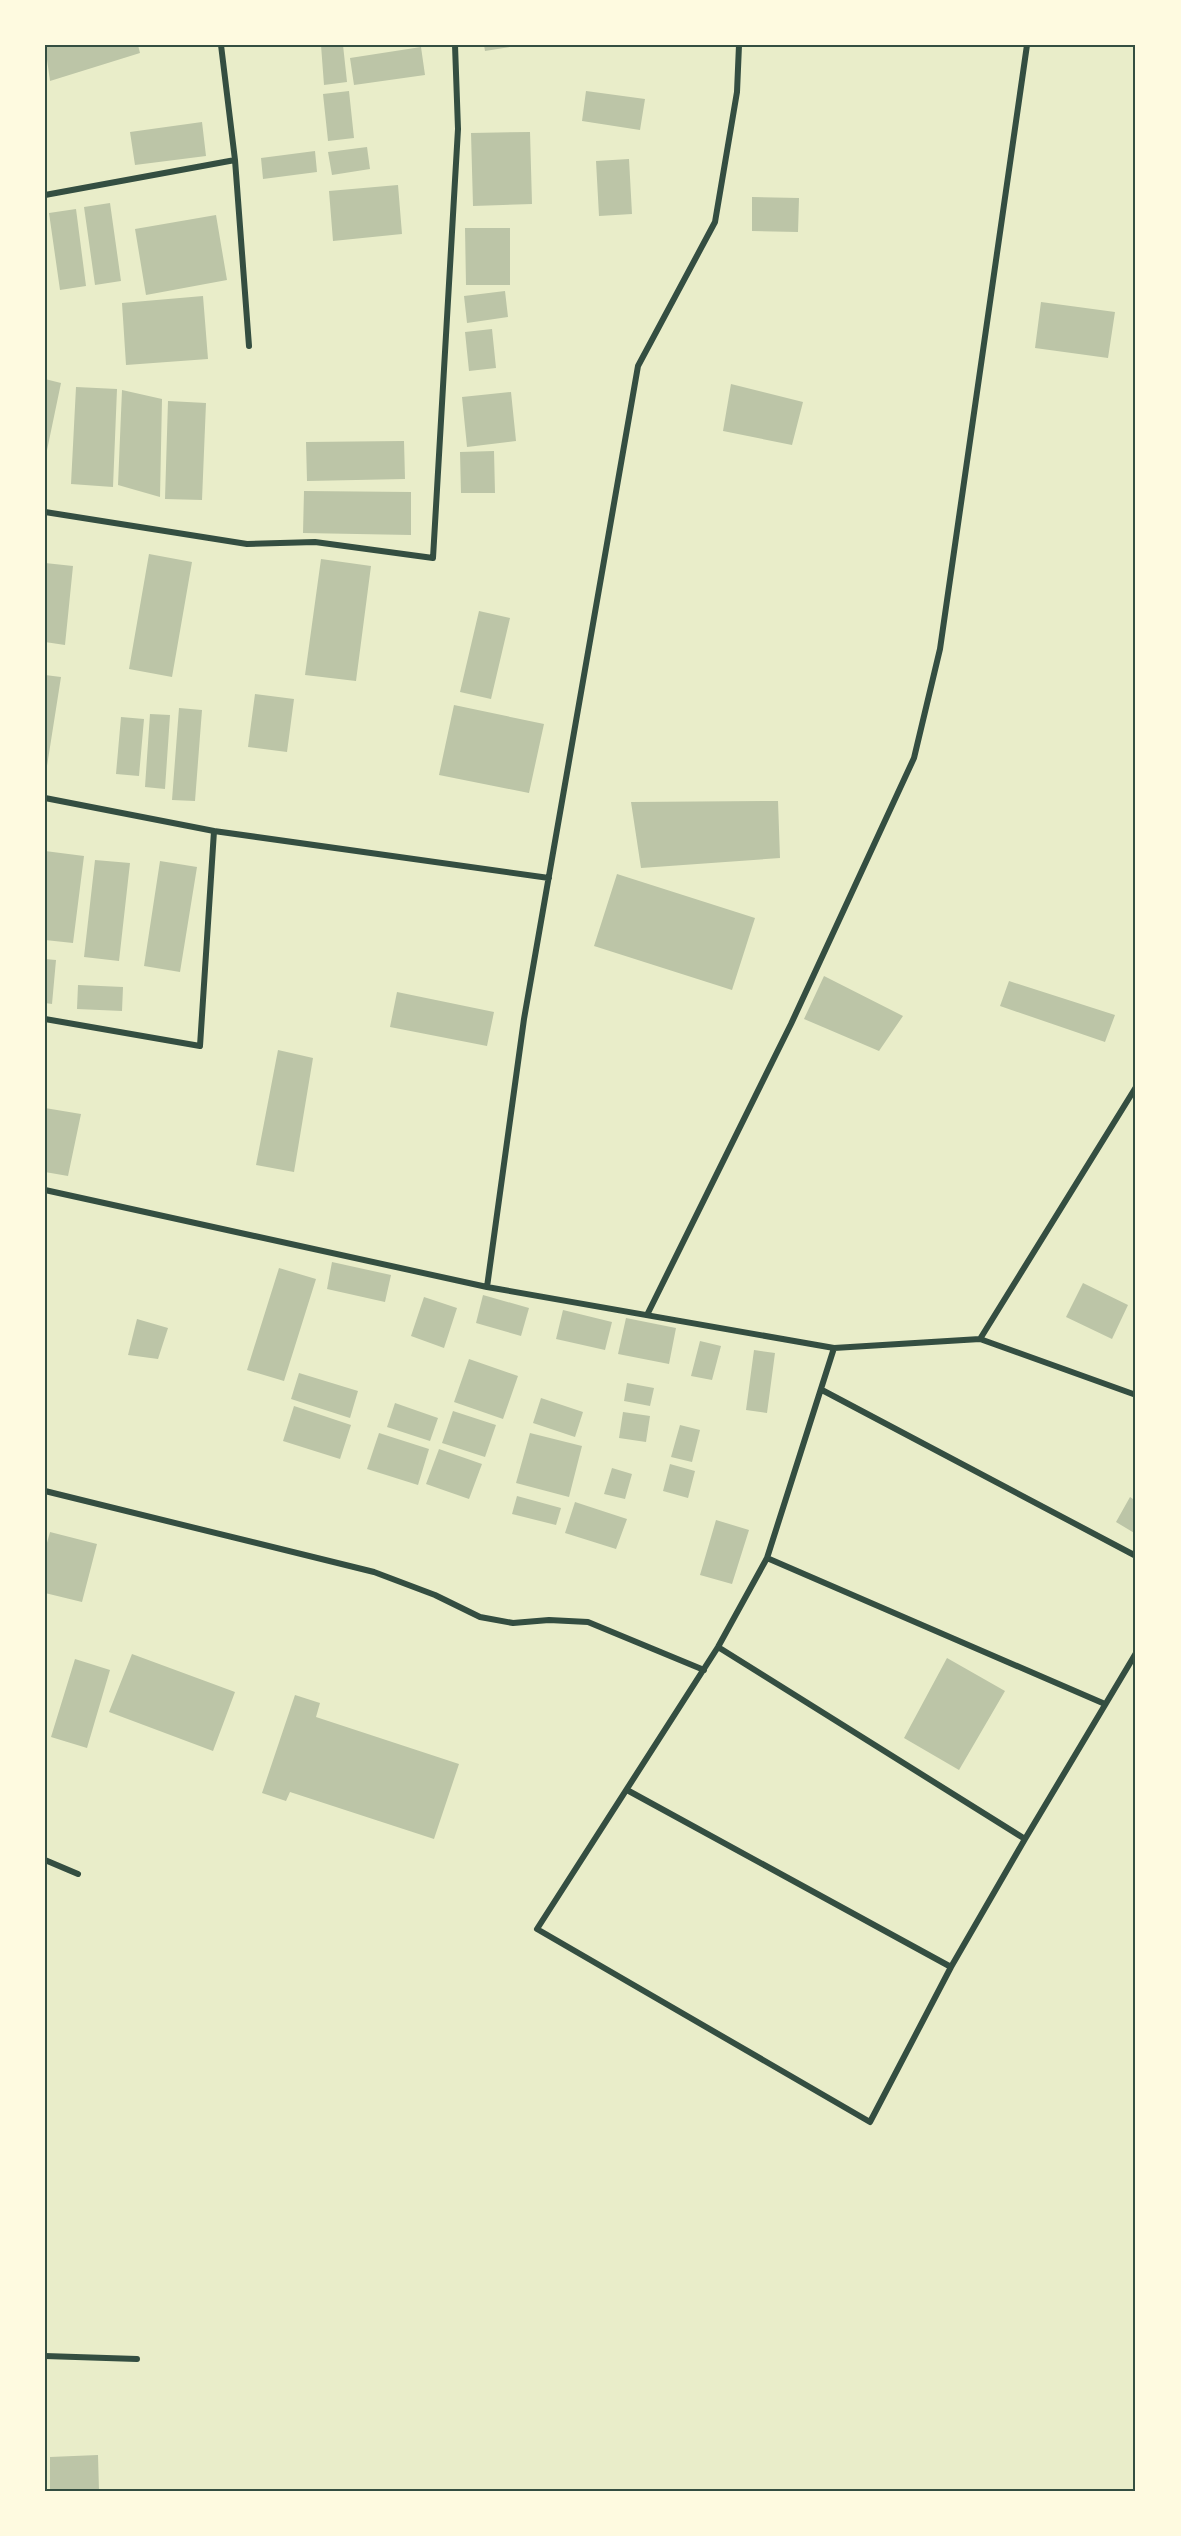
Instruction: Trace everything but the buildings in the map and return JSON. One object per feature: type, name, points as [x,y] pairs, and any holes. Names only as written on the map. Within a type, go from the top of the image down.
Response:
[{"type":"street","points":[[221,45],[235,160],[249,346]]},
{"type":"street","points":[[45,512],[247,544],[315,542],[433,558],[458,129],[455,45]]},
{"type":"street","points":[[487,1287],[524,1019],[638,366],[714,222],[737,92],[739,45]]},
{"type":"street","points":[[647,1315],[791,1024],[914,758],[940,649],[1027,45]]},
{"type":"street","points":[[45,195],[235,160]]},
{"type":"street","points":[[45,798],[214,831],[549,878]]},
{"type":"street","points":[[45,1019],[200,1046],[214,831]]},
{"type":"street","points":[[980,1339],[1136,1087]]},
{"type":"street","points":[[45,1190],[487,1287],[834,1348],[980,1339],[1136,1395]]},
{"type":"street","points":[[834,1348],[767,1558],[704,1670],[537,1929],[870,2122],[951,1967],[1024,1839],[1136,1653]]},
{"type":"street","points":[[822,1390],[1136,1556]]},
{"type":"street","points":[[45,1491],[374,1572],[435,1595],[480,1617],[513,1623],[549,1620],[588,1622],[704,1670]]},
{"type":"street","points":[[767,1558],[1105,1704]]},
{"type":"street","points":[[718,1647],[1024,1839]]},
{"type":"street","points":[[627,1791],[951,1967]]},
{"type":"street","points":[[45,1860],[78,1874]]},
{"type":"street","points":[[45,2356],[137,2358]]}]
